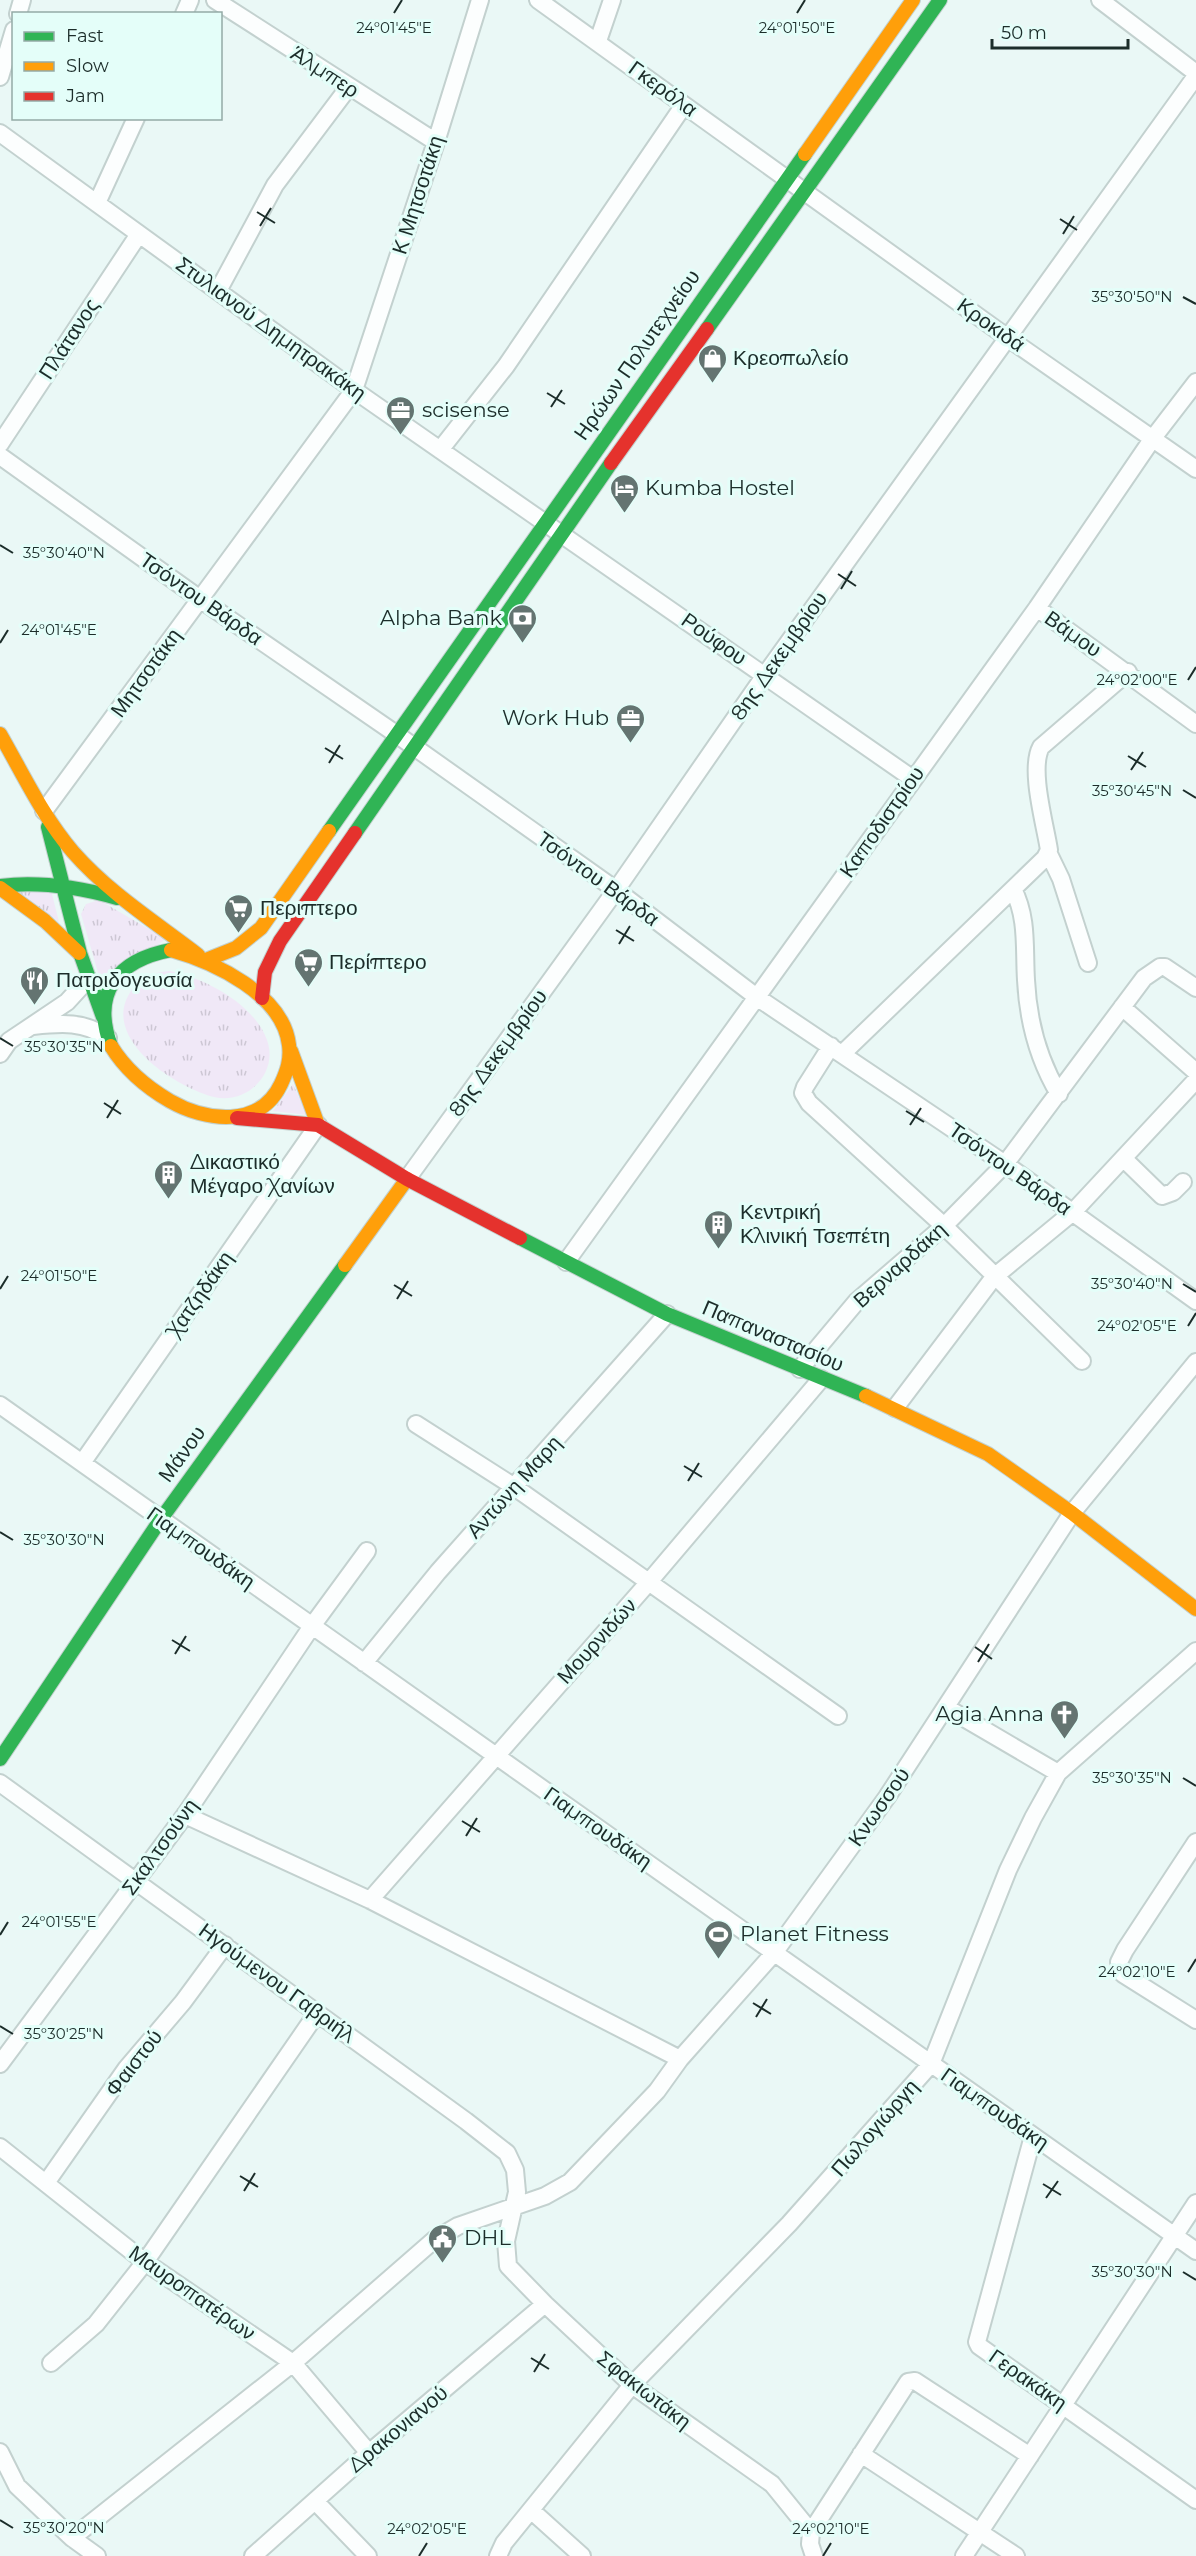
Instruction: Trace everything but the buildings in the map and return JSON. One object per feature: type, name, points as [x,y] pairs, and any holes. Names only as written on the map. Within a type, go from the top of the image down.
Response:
[{"type":"main road","name":"Ηρώων Πολυτεχνείου","points":[[204,959],[225,954],[248,942],[261,928],[913,0]]},
{"type":"main road","points":[[261,998],[265,972],[280,941],[562,533],[940,0]]},
{"type":"main road","points":[[0,735],[44,811],[73,852],[122,900],[155,921],[204,959],[234,975],[261,998],[280,1021],[318,1125]]},
{"type":"main road","points":[[44,811],[88,979],[103,1017],[111,1046],[129,1070],[171,1101],[208,1116],[237,1118],[264,1107],[274,1097],[288,1072],[290,1046]]},
{"type":"main road","points":[[0,887],[17,883],[62,886],[122,900]]},
{"type":"main road","points":[[0,887],[45,921],[80,953]]},
{"type":"main road","points":[[103,1017],[104,1002],[117,975],[141,956],[156,951],[171,950],[204,959]]},
{"type":"main road","name":"Παπαναστασίου","points":[[237,1118],[318,1125],[407,1179],[668,1314],[895,1408],[988,1454],[1072,1513],[1196,1609]]},
{"type":"main road","name":"Μάνου","points":[[0,1759],[161,1519],[407,1179]]},
{"type":"street","name":"Άλμπερ","points":[[215,0],[348,88],[436,142]]},
{"type":"street","name":"Κ Μητσοτάκη","points":[[354,390],[480,0]]},
{"type":"street","name":"Γκερόλα","points":[[538,0],[787,179]]},
{"type":"street","points":[[598,41],[612,0]]},
{"type":"street","points":[[1100,0],[1196,75]]},
{"type":"street","points":[[0,77],[12,37]]},
{"type":"street","name":"8ης Δεκεμβρίου","points":[[407,1179],[616,890],[765,675],[1196,75]]},
{"type":"street","points":[[218,291],[275,185],[348,88]]},
{"type":"street","points":[[440,450],[506,366],[684,105]]},
{"type":"street","points":[[97,203],[135,120]]},
{"type":"street","name":"Στυλιανού Δημητρακάκη","points":[[0,133],[354,390],[545,521]]},
{"type":"street","name":"Κροκιδά","points":[[787,179],[1008,338],[1196,469]]},
{"type":"street","name":"Πλάτανος","points":[[0,444],[139,234]]},
{"type":"street","name":"Καποδιστρίου","points":[[566,1262],[1037,609],[1153,438],[1196,382]]},
{"type":"street","name":"Μητσοτάκη","points":[[44,811],[354,390]]},
{"type":"street","name":"Τσόντου Βάρδα","points":[[0,456],[616,890],[758,998],[1005,1164],[1196,1301]]},
{"type":"street","name":"Ρούφου","points":[[545,521],[913,779]]},
{"type":"street","name":"Βάμου","points":[[1037,609],[1128,672],[1196,724]]},
{"type":"street","points":[[1088,963],[1061,879],[1048,852],[1037,776],[1037,754],[1041,747],[1128,672]]},
{"type":"street","points":[[1048,852],[1013,889],[837,1050],[805,1087],[803,1093],[809,1103],[944,1226],[1082,1361]]},
{"type":"street","points":[[1013,889],[1021,904],[1030,1017],[1047,1073],[1059,1094]]},
{"type":"street","name":"Βερναρδάκη","points":[[800,1369],[857,1301],[944,1226],[1005,1164],[1144,978],[1160,967],[1165,967],[1196,988]]},
{"type":"street","points":[[0,1054],[9,1041],[67,1002],[88,979]]},
{"type":"street","points":[[1122,1007],[1196,1072]]},
{"type":"street","points":[[29,1026],[78,1024],[108,1038]]},
{"type":"street","points":[[895,1408],[994,1277],[1073,1212],[1196,1080]]},
{"type":"street","name":"Χατζηδάκη","points":[[82,1463],[318,1125]]},
{"type":"street","points":[[1124,1159],[1162,1196],[1173,1192],[1183,1182]]},
{"type":"street","name":"Αντώνη Μαρη","points":[[364,1663],[438,1572],[668,1314]]},
{"type":"street","name":"Κνωσσού","points":[[72,2538],[293,2363],[434,2240],[458,2226],[545,2196],[570,2182],[657,2091],[680,2059],[774,1953],[887,1797],[1072,1513],[1196,1362]]},
{"type":"street","name":"Μουρνιδών","points":[[370,1900],[648,1583],[821,1379]]},
{"type":"street","name":"Γιαμπουδάκη","points":[[0,1405],[1196,2251]]},
{"type":"street","points":[[416,1424],[513,1486],[838,1716]]},
{"type":"street","name":"Σκαλτσούνη","points":[[0,2064],[185,1815],[312,1626],[366,1551]]},
{"type":"street","name":"Πωλογιώργη","points":[[498,2556],[504,2543],[632,2385],[789,2224],[931,2064],[1008,1870],[1058,1773],[1196,1651]]},
{"type":"street","points":[[947,1708],[1058,1773]]},
{"type":"street","name":"Ηγούμενου Γαβριήλ","points":[[0,1783],[507,2153],[515,2170],[517,2192],[515,2207]]},
{"type":"street","points":[[185,1815],[370,1900],[680,2059]]},
{"type":"street","points":[[1196,1842],[1119,1962],[1123,1974],[1196,2020]]},
{"type":"street","name":"Φαιστού","points":[[46,2183],[126,2069],[183,2002],[225,1945]]},
{"type":"street","points":[[51,2363],[96,2324],[145,2262],[317,2013]]},
{"type":"street","name":"Γερακάκη","points":[[1033,2136],[976,2338],[979,2346],[1196,2500]]},
{"type":"street","name":"Μαυροπατέρων","points":[[0,2147],[145,2262],[293,2363],[369,2453]]},
{"type":"street","points":[[964,2556],[1196,2203]]},
{"type":"street","name":"Σφακιωτάκη","points":[[515,2207],[506,2241],[508,2266],[632,2385],[772,2484],[811,2532]]},
{"type":"street","name":"Δρακονιανού","points":[[253,2556],[369,2453],[545,2304]]},
{"type":"street","points":[[814,2556],[810,2544],[811,2532],[908,2382],[915,2381],[1030,2456]]},
{"type":"street","points":[[0,2452],[16,2486],[72,2538],[97,2556]]},
{"type":"street","points":[[861,2454],[1016,2556]]},
{"type":"street","points":[[315,2501],[368,2556]]},
{"type":"street","points":[[532,2511],[582,2556]]},
{"type":"green space","points":[[15,889],[51,890],[59,922]]},
{"type":"green space","points":[[99,900],[166,939],[101,983],[81,914],[86,904]]},
{"type":"green space","points":[[170,971],[213,986],[240,1004],[261,1027],[270,1052],[268,1064],[264,1075],[248,1091],[226,1098],[198,1092],[162,1071],[133,1043],[125,1026],[124,1009],[131,991],[148,976]]},
{"type":"green space","points":[[293,1084],[307,1115],[273,1111]]},
{"type":"traffic: fast","points":[[707,329],[940,0]]},
{"type":"traffic: fast","points":[[329,831],[805,154]]},
{"type":"traffic: fast","points":[[355,833],[611,463]]},
{"type":"traffic: fast","points":[[48,827],[80,953],[103,1017]]},
{"type":"traffic: fast","points":[[0,886],[30,884],[59,886],[117,898]]},
{"type":"traffic: fast","points":[[111,1046],[104,1010],[107,995],[114,982],[123,971],[136,962],[171,950]]},
{"type":"traffic: fast","points":[[520,1238],[667,1314],[866,1396]]},
{"type":"traffic: fast","points":[[0,1759],[161,1519],[345,1265]]},
{"type":"traffic: slow","points":[[805,154],[913,0]]},
{"type":"traffic: slow","points":[[0,734],[43,810],[73,852],[117,894],[198,955]]},
{"type":"traffic: slow","points":[[206,960],[236,948],[261,928],[329,831]]},
{"type":"traffic: slow","points":[[0,888],[45,921],[79,953]]},
{"type":"traffic: slow","points":[[111,1046],[129,1070],[153,1090],[170,1101],[199,1113],[231,1117],[246,1114],[260,1108],[272,1098],[281,1084],[288,1065],[289,1045],[284,1027],[274,1010],[244,983],[226,972],[171,950]]},
{"type":"traffic: slow","points":[[291,1051],[318,1125]]},
{"type":"traffic: slow","points":[[345,1265],[407,1179]]},
{"type":"traffic: slow","points":[[866,1396],[988,1454],[1072,1513],[1196,1609]]},
{"type":"traffic: jam","points":[[611,463],[707,329]]},
{"type":"traffic: jam","points":[[262,998],[265,972],[280,941],[355,833]]},
{"type":"traffic: jam","points":[[237,1118],[318,1125],[407,1179],[520,1238]]},
{"type":"place","name":"Κρεοπωλείο","points":[[712,384]]},
{"type":"place","name":"scisense","points":[[401,436]]},
{"type":"place","name":"Kumba Hostel","points":[[624,514]]},
{"type":"place","name":"Alpha Bank","points":[[523,644]]},
{"type":"place","name":"Work Hub","points":[[630,744]]},
{"type":"place","name":"Περιπτερο","points":[[239,934]]},
{"type":"place","name":"Περίπτερο","points":[[308,988]]},
{"type":"place","name":"Πατριδογευσία","points":[[35,1006]]},
{"type":"place","name":"Δικαστικό Μέγαρο Χανίων","points":[[169,1200]]},
{"type":"place","name":"Κεντρική Κλινική Τσεπέτη","points":[[719,1250]]},
{"type":"place","name":"Agia Anna","points":[[1065,1740]]},
{"type":"place","name":"Planet Fitness","points":[[719,1960]]},
{"type":"place","name":"DHL","points":[[443,2264]]}]
